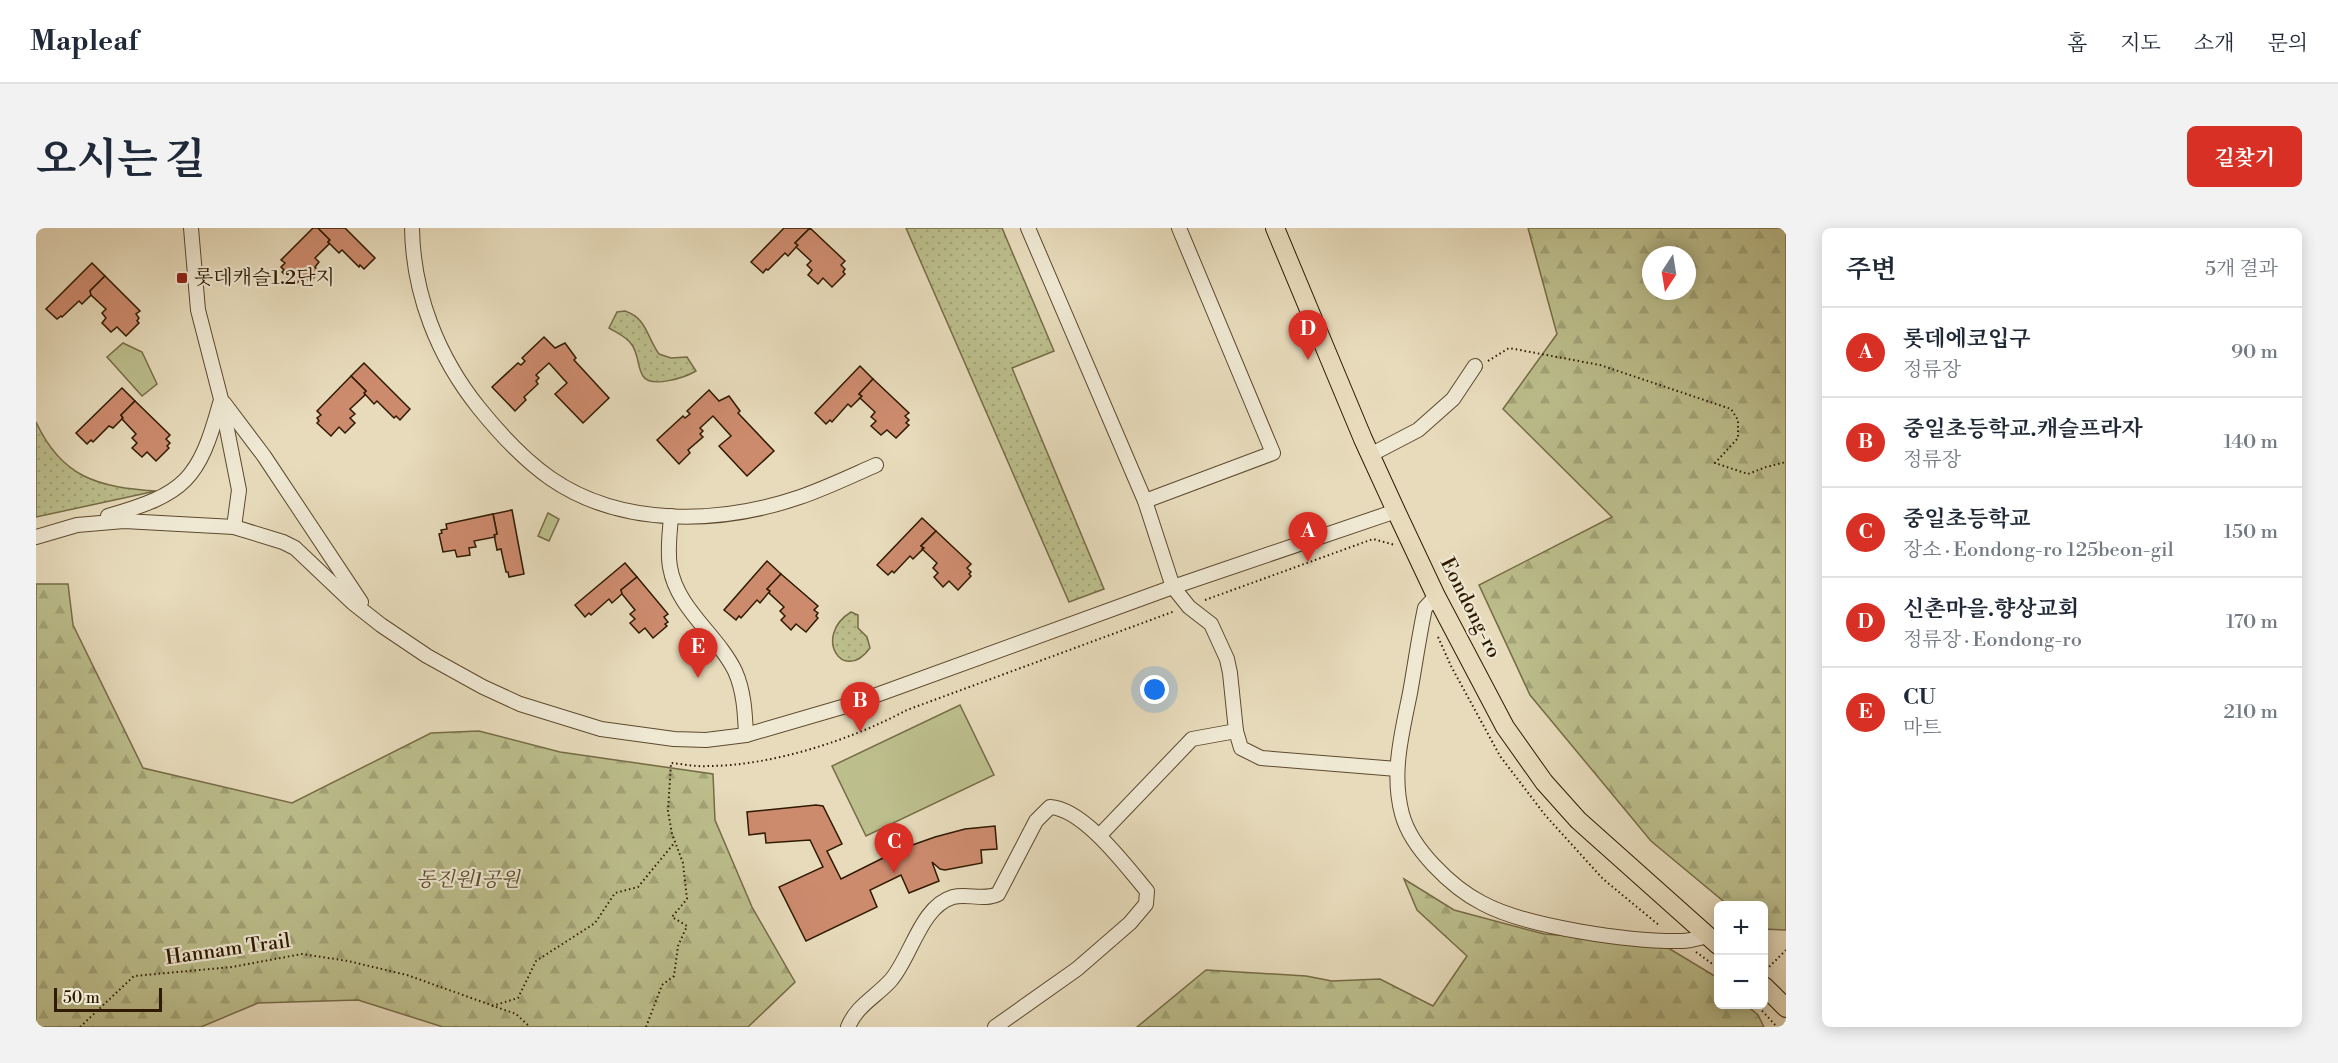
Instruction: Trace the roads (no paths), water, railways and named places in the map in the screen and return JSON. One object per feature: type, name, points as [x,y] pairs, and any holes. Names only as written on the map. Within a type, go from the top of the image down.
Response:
[{"type":"main road","name":"Eondong-ro","points":[[1275,228],[1370,455],[1436,596],[1505,727],[1544,782],[1578,820],[1713,941]]},
{"type":"main road","points":[[1768,990],[1786,1008]]},
{"type":"street","points":[[191,228],[198,310],[221,399],[239,490],[234,527]]},
{"type":"street","points":[[412,228],[415,261],[428,320],[455,376],[499,432],[536,466],[570,490],[610,505],[650,515],[724,514],[784,502],[876,465]]},
{"type":"street","points":[[1028,228],[1144,501],[1173,587],[1189,607],[1211,624],[1227,659],[1236,730],[1241,748],[1261,758],[1397,769]]},
{"type":"street","points":[[1144,501],[1273,453],[1179,228]]},
{"type":"street","points":[[1370,455],[1418,429],[1453,399],[1475,366]]},
{"type":"street","points":[[36,537],[145,506],[173,491],[193,471],[208,444],[221,399]]},
{"type":"street","points":[[221,399],[264,456],[370,616]]},
{"type":"street","points":[[77,525],[124,521],[234,527],[283,542],[295,548],[370,616],[427,656],[474,683],[520,704],[565,720],[611,731],[674,739],[706,740],[746,735],[849,705],[1173,587],[1396,511]]},
{"type":"street","points":[[671,516],[669,549],[672,573],[687,606],[721,648],[736,673],[745,710],[746,735]]},
{"type":"street","points":[[1436,596],[1425,608],[1400,739],[1397,769],[1402,814],[1414,842],[1455,883],[1483,904],[1524,918],[1590,932],[1683,942],[1713,941]]},
{"type":"street","points":[[1100,835],[1192,739],[1236,730]]},
{"type":"street","points":[[848,1027],[861,1006],[896,975],[929,913],[952,897],[992,897],[998,894],[1036,821],[1050,807],[1060,807],[1100,835],[1148,891],[1146,904],[1130,923],[1077,969],[995,1027]]},
{"type":"place","name":"롯데캐슬1.2단지","points":[[182,278]]},
{"type":"place","name":"신촌마을.향상교회","points":[[1308,360]]},
{"type":"place","name":"롯데에코입구","points":[[1308,562]]},
{"type":"place","name":"CU","points":[[698,678]]},
{"type":"place","name":"중일초등학교.캐슬프라자","points":[[860,732]]},
{"type":"place","name":"중일초등학교","points":[[894,873]]},
{"type":"park label","name":"동진원1공원","points":[[468,880]]}]
